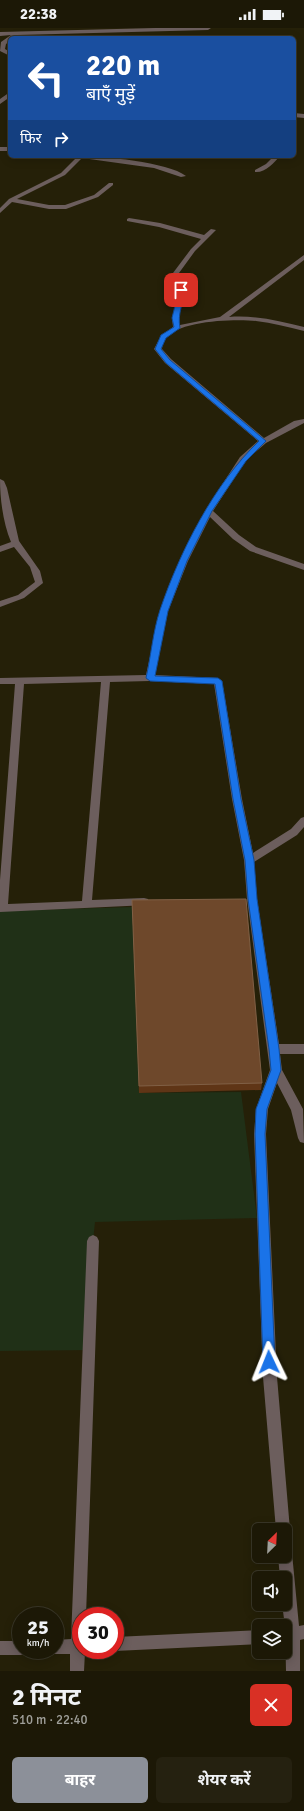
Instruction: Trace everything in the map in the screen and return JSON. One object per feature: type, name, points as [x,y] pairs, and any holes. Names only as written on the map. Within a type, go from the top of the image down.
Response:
[{"type":"street","points":[[0,34],[208,28]]},
{"type":"street","points":[[8,40],[3,44],[2,50],[8,53]]},
{"type":"street","points":[[0,108],[0,103],[8,96]]},
{"type":"street","points":[[0,211],[11,200],[63,174],[79,158]]},
{"type":"street","points":[[96,158],[155,166],[183,176]]},
{"type":"street","points":[[257,171],[268,165],[275,158]]},
{"type":"street","points":[[11,200],[49,207],[66,207],[96,196],[111,184]]},
{"type":"street","points":[[129,220],[160,225],[206,238]]},
{"type":"street","points":[[177,328],[175,318],[181,296],[176,273],[184,261],[213,230]]},
{"type":"street","points":[[222,319],[304,257]]},
{"type":"street","points":[[263,441],[168,361],[158,349],[163,337],[177,328],[195,322],[222,319],[254,319],[304,329]]},
{"type":"street","points":[[150,678],[164,611],[184,561],[209,511],[243,459],[263,441],[304,421]]},
{"type":"street","points":[[0,481],[5,494],[11,530],[16,543],[39,575],[39,583],[33,590],[20,598],[0,604]]},
{"type":"street","points":[[209,511],[236,537],[253,549],[304,567]]},
{"type":"street","points":[[0,548],[16,543]]},
{"type":"street","points":[[0,681],[150,678],[218,681],[237,799],[249,860],[248,899],[274,1049],[276,1070],[297,1109],[304,1138]]},
{"type":"street","points":[[20,680],[1,908],[158,901]]},
{"type":"street","points":[[87,903],[106,680]]},
{"type":"street","points":[[249,860],[294,832],[304,821]]},
{"type":"street","points":[[274,1049],[304,1049]]},
{"type":"street","points":[[276,1070],[262,1109],[260,1134],[270,1377],[282,1523]]},
{"type":"street","points":[[80,1607],[93,1241]]},
{"type":"street","points":[[286,1563],[294,1634],[293,1671]]},
{"type":"street","points":[[124,1644],[252,1637]]},
{"type":"street","points":[[0,1648],[12,1648]]},
{"type":"street","points":[[77,1671],[78,1659]]},
{"type":"green space","points":[[132,907],[139,1093],[241,1092],[257,1218],[95,1222],[93,1241],[93,1350],[0,1351],[0,911]]},
{"type":"building","points":[[246,899],[262,1083],[139,1086],[132,900]]},
{"type":"route","points":[[181,290],[181,296],[175,318],[177,328],[163,337],[158,349],[168,361],[263,441],[243,459],[209,511],[184,561],[164,611],[150,678],[218,681],[237,799],[249,860],[252,899],[276,1070],[262,1109],[260,1134],[269,1362]]}]
